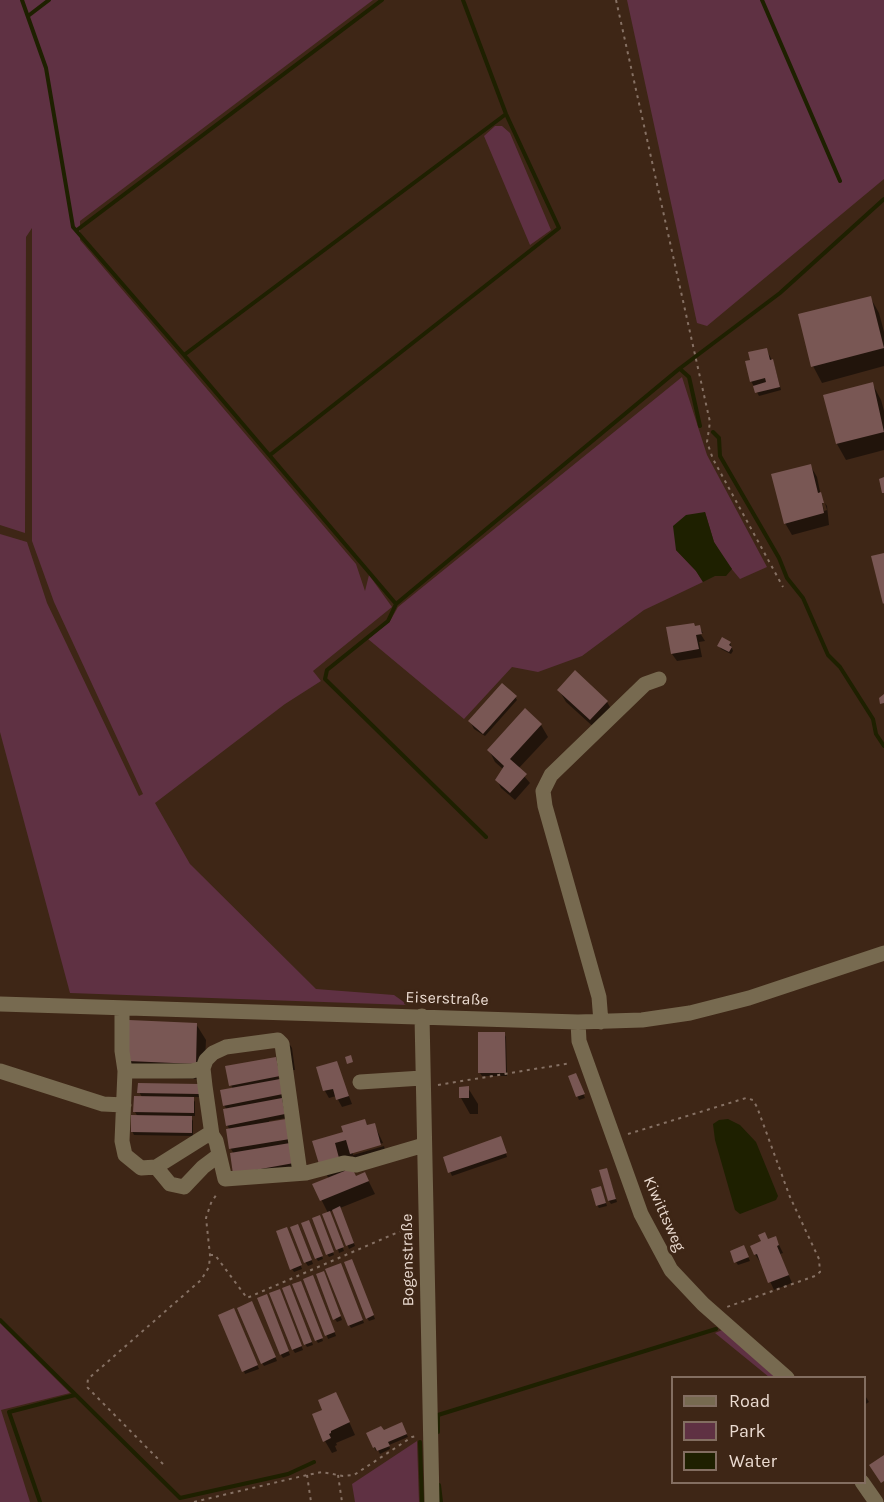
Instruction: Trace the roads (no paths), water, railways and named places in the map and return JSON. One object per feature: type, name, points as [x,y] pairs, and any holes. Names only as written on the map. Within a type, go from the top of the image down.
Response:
[{"type":"street","points":[[601,1022],[599,997],[544,806],[543,791],[551,775],[610,717],[645,684],[659,679]]},
{"type":"street","name":"Eiserstraße","points":[[0,1004],[578,1022],[642,1020],[690,1013],[749,998],[884,953]]},
{"type":"street","points":[[122,1008],[122,1051],[125,1071],[122,1141],[124,1155],[141,1168],[156,1167],[207,1135],[212,1135]]},
{"type":"street","name":"Bogenstraße","points":[[422,1016],[432,1502]]},
{"type":"street","name":"Kiwittsweg","points":[[578,1022],[579,1041],[641,1214],[671,1270],[716,1314],[786,1376]]},
{"type":"street","points":[[300,1173],[282,1044],[278,1040],[226,1047],[213,1053],[206,1060],[203,1068],[212,1135],[225,1179],[300,1173],[344,1163],[356,1165],[424,1145]]},
{"type":"street","points":[[125,1071],[192,1071],[203,1068]]},
{"type":"street","points":[[0,1071],[103,1104],[124,1105]]},
{"type":"street","points":[[360,1082],[423,1083]]},
{"type":"street","points":[[156,1167],[170,1184],[184,1187],[203,1167],[219,1155]]},
{"type":"street","points":[[863,1484],[876,1502]]},
{"type":"water","points":[[705,512],[714,542],[732,569],[726,576],[715,576],[703,582],[676,550],[673,526],[686,515]]},
{"type":"water","points":[[728,1119],[740,1125],[756,1142],[778,1196],[776,1200],[740,1214],[735,1210],[715,1140],[713,1124],[719,1120]]},
{"type":"waterway","points":[[22,0],[46,68],[73,227],[184,355]]},
{"type":"waterway","points":[[28,16],[49,0]]},
{"type":"waterway","points":[[77,230],[382,0]]},
{"type":"waterway","points":[[270,455],[559,228],[506,114],[463,0]]},
{"type":"waterway","points":[[762,0],[840,181]]},
{"type":"waterway","points":[[396,604],[184,355],[506,114]]},
{"type":"waterway","points":[[486,837],[325,679],[327,670],[388,621],[396,604],[679,369],[780,293],[884,199]]},
{"type":"waterway","points":[[680,369],[689,377],[700,426]]},
{"type":"waterway","points":[[713,432],[719,438],[720,456],[779,558],[787,578],[803,598],[828,655],[840,667],[873,719],[876,734],[884,746]]},
{"type":"waterway","points":[[0,1320],[180,1498],[288,1474],[314,1462]]},
{"type":"waterway","points":[[438,1432],[438,1415],[716,1329]]},
{"type":"waterway","points":[[40,1502],[9,1412],[75,1395]]},
{"type":"waterway","points":[[420,1442],[422,1502]]},
{"type":"waterway","points":[[439,1485],[441,1502]]}]
